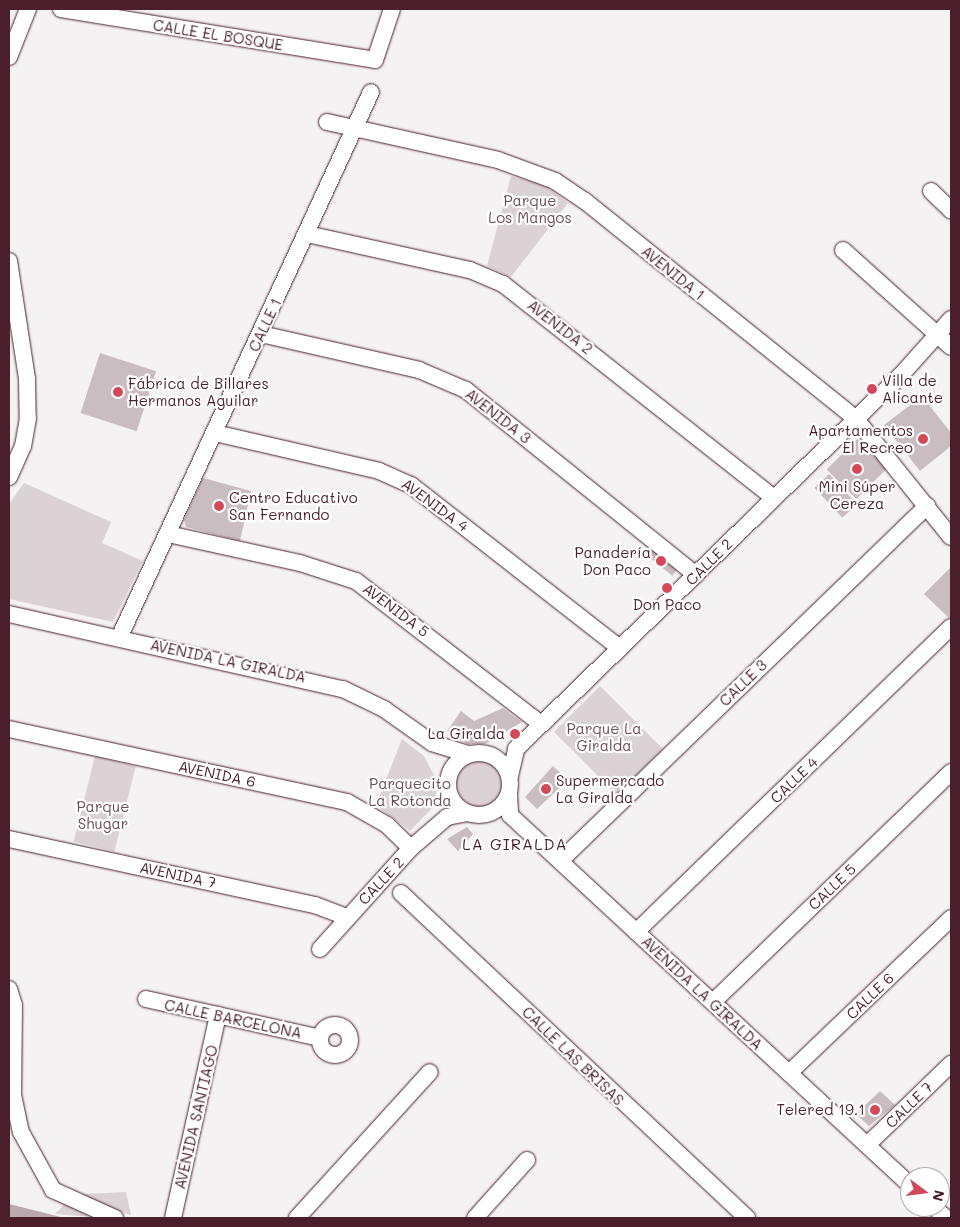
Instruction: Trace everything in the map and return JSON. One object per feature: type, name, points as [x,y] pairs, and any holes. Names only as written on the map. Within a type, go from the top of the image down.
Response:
[{"type":"street","points":[[9,57],[28,9]]},
{"type":"street","name":"CALLE EL BOSQUE","points":[[61,9],[375,60],[392,9]]},
{"type":"street","name":"CALLE 1","points":[[119,638],[261,334],[371,92]]},
{"type":"street","name":"AVENIDA 1","points":[[327,122],[498,160],[555,181],[856,419],[951,537]]},
{"type":"street","points":[[931,191],[951,210]]},
{"type":"street","name":"AVENIDA 2","points":[[307,234],[470,270],[503,284],[774,498]]},
{"type":"street","points":[[843,250],[951,347]]},
{"type":"street","points":[[9,261],[27,378],[28,418],[23,446],[9,477]]},
{"type":"street","name":"CALLE 2","points":[[516,749],[901,375],[951,319]]},
{"type":"street","name":"AVENIDA 3","points":[[261,334],[419,370],[466,390],[696,574]]},
{"type":"street","name":"AVENIDA 4","points":[[215,433],[379,471],[411,485],[620,648]]},
{"type":"street","name":"CALLE 3","points":[[560,861],[927,506]]},
{"type":"street","name":"AVENIDA 5","points":[[168,534],[300,563],[356,581],[541,724]]},
{"type":"street","name":"AVENIDA LA GIRALDA","points":[[9,614],[343,689],[432,744],[468,754]]},
{"type":"street","name":"CALLE 4","points":[[636,932],[951,628]]},
{"type":"street","name":"AVENIDA 6","points":[[9,729],[346,802],[387,824],[411,848]]},
{"type":"street","name":"AVENIDA LA GIRALDA","points":[[432,744],[449,774]]},
{"type":"street","points":[[516,749],[510,776],[510,815],[468,813],[447,817],[450,795],[449,774],[468,754],[485,754],[516,749]]},
{"type":"street","points":[[485,754],[499,761],[510,776]]},
{"type":"street","name":"CALLE 5","points":[[712,1002],[951,772]]},
{"type":"street","points":[[490,813],[509,794]]},
{"type":"street","points":[[450,795],[468,813]]},
{"type":"street","name":"AVENIDA LA GIRALDA","points":[[510,815],[900,1176]]},
{"type":"street","name":"CALLE 2","points":[[320,949],[346,917],[411,848],[447,817]]},
{"type":"street","name":"AVENIDA 7","points":[[9,839],[315,905],[346,917]]},
{"type":"street","name":"CALLE LAS BRISAS","points":[[401,893],[747,1218]]},
{"type":"street","name":"CALLE 6","points":[[789,1073],[951,918]]},
{"type":"street","points":[[9,988],[14,1005],[15,1114],[52,1190],[115,1218]]},
{"type":"street","name":"CALLE BARCELONA","points":[[146,1000],[320,1038]]},
{"type":"street","name":"AVENIDA SANTIAGO","points":[[173,1218],[218,1015]]},
{"type":"street","name":"CALLE 7","points":[[867,1145],[951,1064]]},
{"type":"street","points":[[297,1218],[430,1072]]},
{"type":"street","points":[[475,1218],[527,1160]]},
{"type":"green space","name":"Parque Los Mangos","points":[[511,176],[545,185],[568,203],[511,277],[487,266]]},
{"type":"green space","points":[[24,483],[111,522],[102,543],[143,561],[113,622],[9,599],[9,504]]},
{"type":"green space","name":"Parque La Giralda","points":[[600,686],[663,749],[617,795],[554,732]]},
{"type":"green space","name":"Parquecito La Rotonda","points":[[402,739],[424,756],[437,781],[435,805],[410,831],[376,805]]},
{"type":"green space","name":"Parque Shugar","points":[[95,756],[136,766],[114,852],[74,841]]},
{"type":"green space","points":[[476,761],[484,761],[493,765],[499,771],[503,784],[499,797],[493,803],[484,807],[476,807],[467,803],[461,797],[457,788],[457,780],[461,771],[467,765]]},
{"type":"green space","points":[[126,1192],[131,1215],[82,1197],[84,1194]]},
{"type":"green space","points":[[66,1203],[104,1218],[55,1214]]},
{"type":"shaded area","points":[[9,1204],[65,1218],[9,1218]]},
{"type":"building","name":"Fábrica de Billares Hermanos Aguilar","points":[[100,353],[156,371],[137,431],[81,413]]},
{"type":"building","name":"Apartamentos El Recreo","points":[[922,396],[951,433],[951,446],[920,471],[884,425]]},
{"type":"building","name":"Mini Súper Cereza","points":[[857,439],[887,469],[856,499],[827,469]]},
{"type":"building","points":[[829,474],[857,504],[842,518],[814,488]]},
{"type":"building","name":"Centro Educativo San Fernando","points":[[203,478],[251,491],[240,541],[186,527],[184,520]]},
{"type":"building","name":"Panadería Don Paco","points":[[650,546],[678,569],[672,576],[644,553]]},
{"type":"building","points":[[951,567],[951,618],[950,619],[924,594]]},
{"type":"building","points":[[503,708],[522,722],[485,744],[467,744],[447,731],[461,711],[474,721]]},
{"type":"building","name":"Supermercado La Giralda","points":[[553,766],[568,780],[537,809],[525,797]]},
{"type":"building","points":[[467,827],[473,834],[458,851],[447,839]]},
{"type":"building","name":"Telered 19.1","points":[[880,1091],[895,1105],[869,1126],[856,1114]]},
{"type":"place","name":"Villa de Alicante","points":[[872,389]]},
{"type":"place","name":"Fábrica de Billares Hermanos Aguilar","points":[[118,392]]},
{"type":"place","name":"Apartamentos El Recreo","points":[[923,439]]},
{"type":"place","name":"Mini Súper Cereza","points":[[857,469]]},
{"type":"place","name":"Centro Educativo San Fernando","points":[[219,506]]},
{"type":"place","name":"Panadería Don Paco","points":[[661,561]]},
{"type":"place","name":"Don Paco","points":[[667,588]]},
{"type":"place","name":"La Giralda","points":[[515,734]]},
{"type":"place","name":"Supermercado La Giralda","points":[[546,789]]},
{"type":"place","name":"Telered 19.1","points":[[875,1110]]},
{"type":"district","name":"LA GIRALDA","points":[[515,844]]}]
